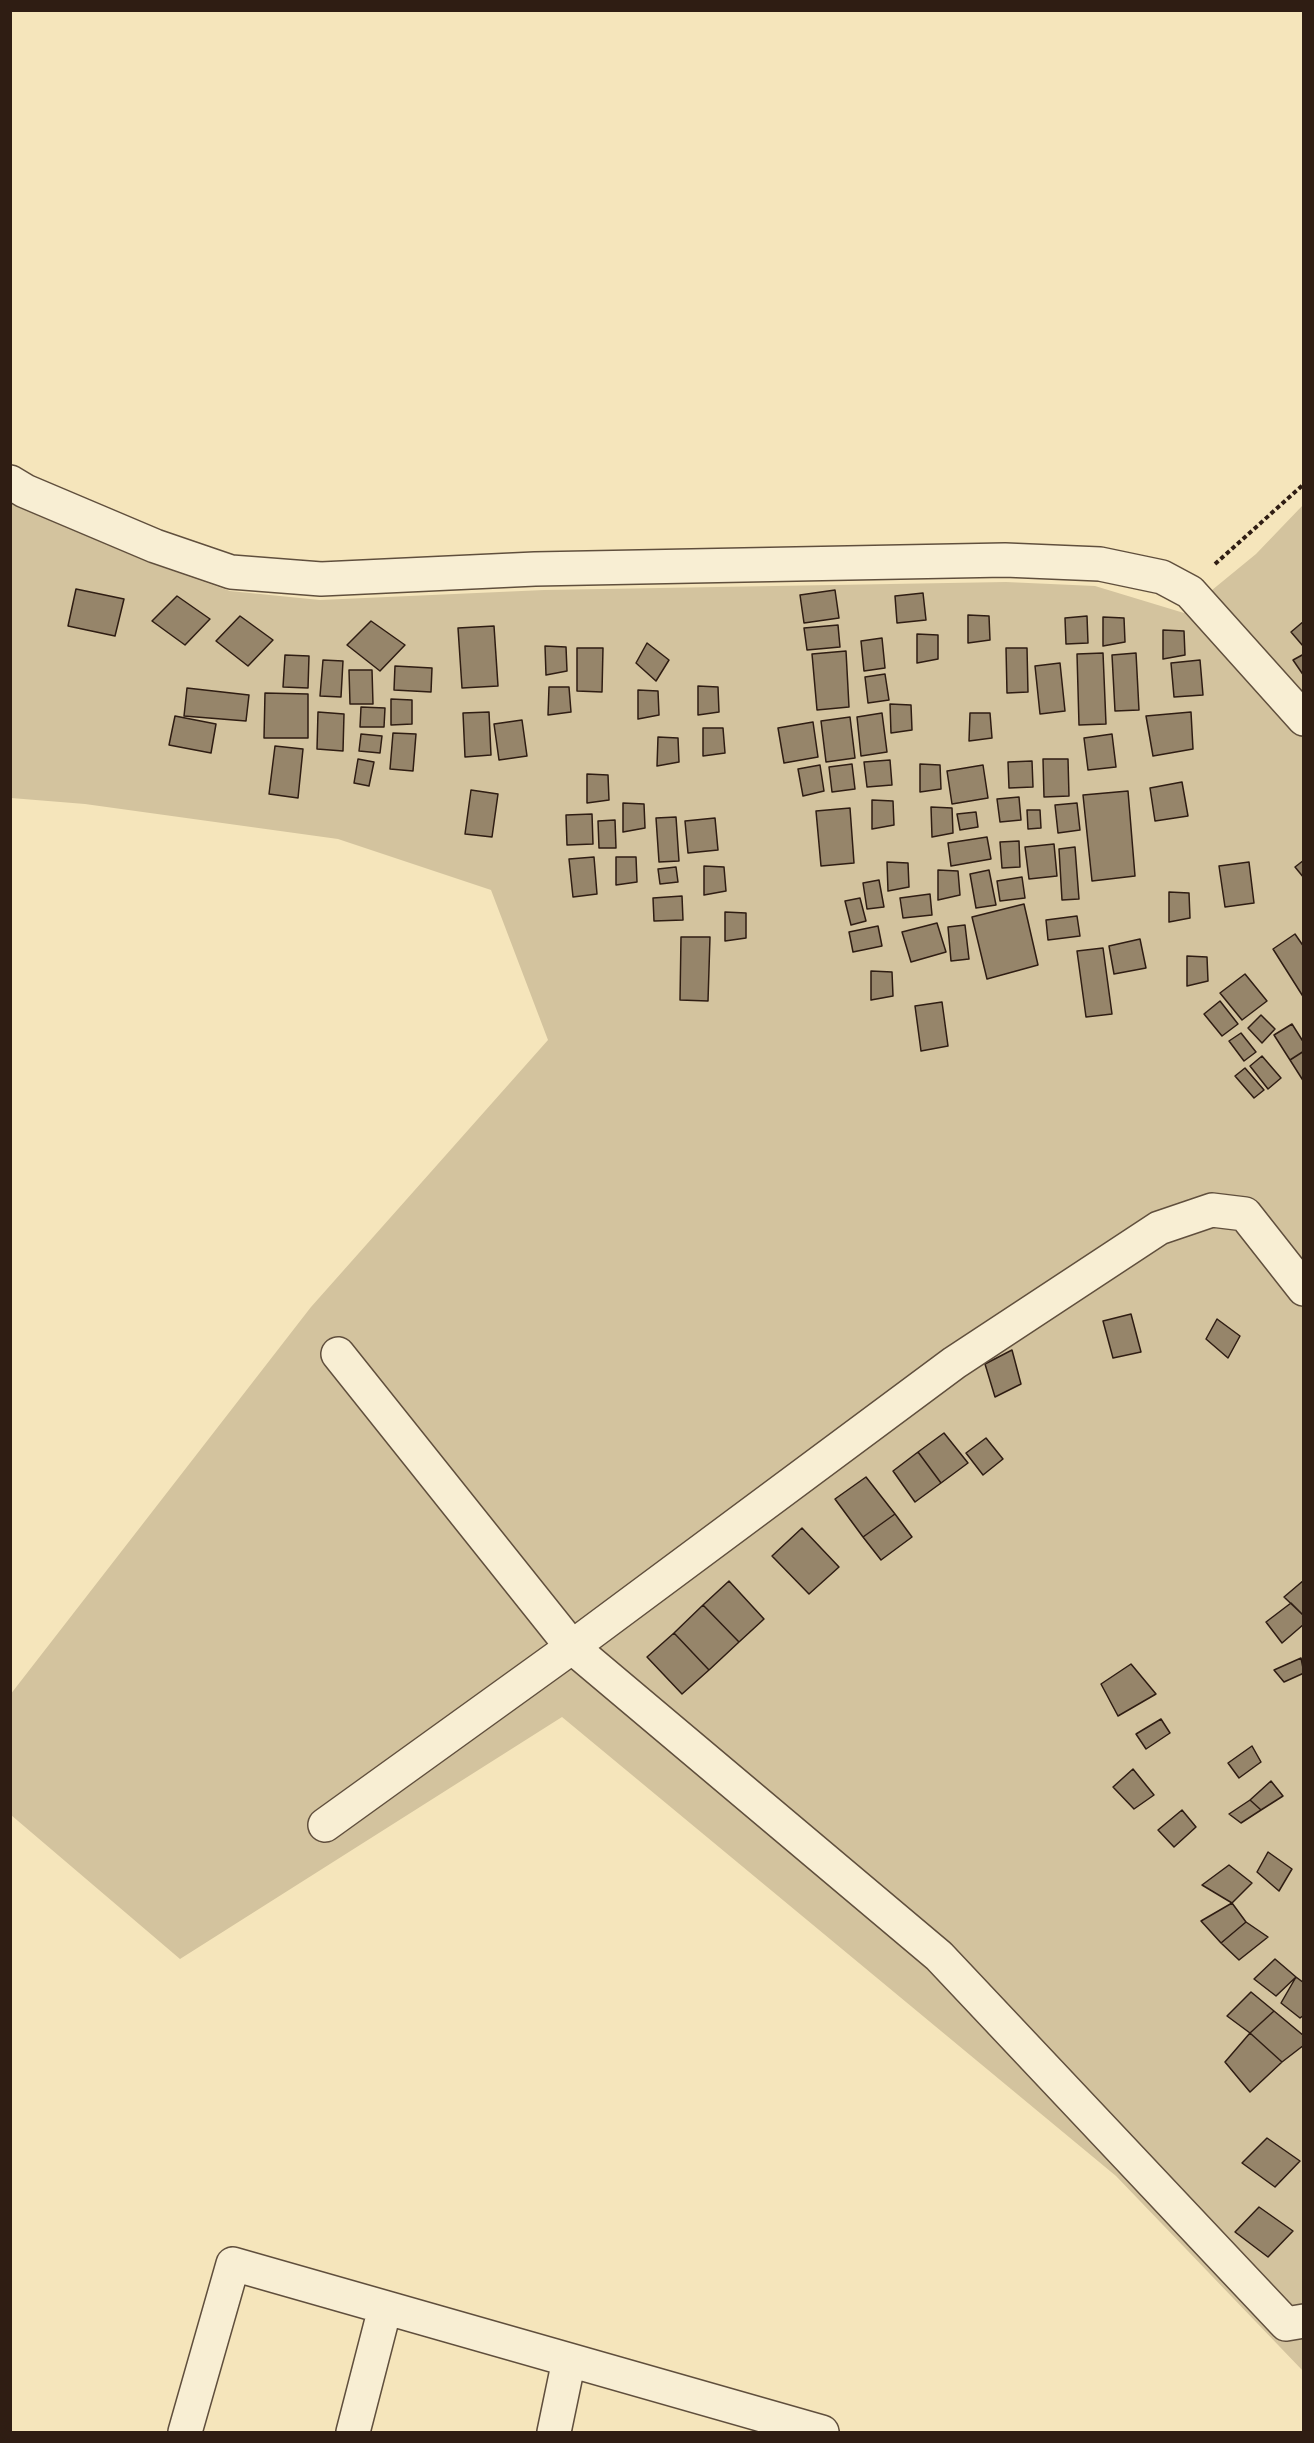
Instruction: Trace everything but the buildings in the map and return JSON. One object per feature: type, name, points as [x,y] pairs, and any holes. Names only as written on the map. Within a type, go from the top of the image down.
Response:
[{"type":"street","points":[[10,483],[155,546],[231,572],[321,579],[535,569],[1005,560],[1100,564],[1162,577],[1190,592],[1304,719]]},
{"type":"street","points":[[325,1825],[572,1647],[954,1363],[1159,1228],[1212,1210],[1245,1214],[1304,1289]]},
{"type":"street","points":[[338,1354],[572,1647],[939,1956],[1286,2324],[1304,2321]]},
{"type":"street","points":[[185,2433],[233,2264],[569,2360],[750,2423],[822,2433]]},
{"type":"street","points":[[353,2433],[385,2308]]},
{"type":"street","points":[[554,2433],[569,2360]]},
{"type":"path","points":[[1190,592],[1222,556],[1304,484]]},
{"type":"shaded area","points":[[11,503],[147,562],[230,591],[320,600],[544,590],[1006,582],[1095,586],[1184,613],[1256,554],[1303,505],[1303,2371],[1116,2176],[562,1717],[180,1959],[11,1815],[10,1695],[311,1307],[548,1040],[491,890],[338,839],[85,804],[11,798]]}]
